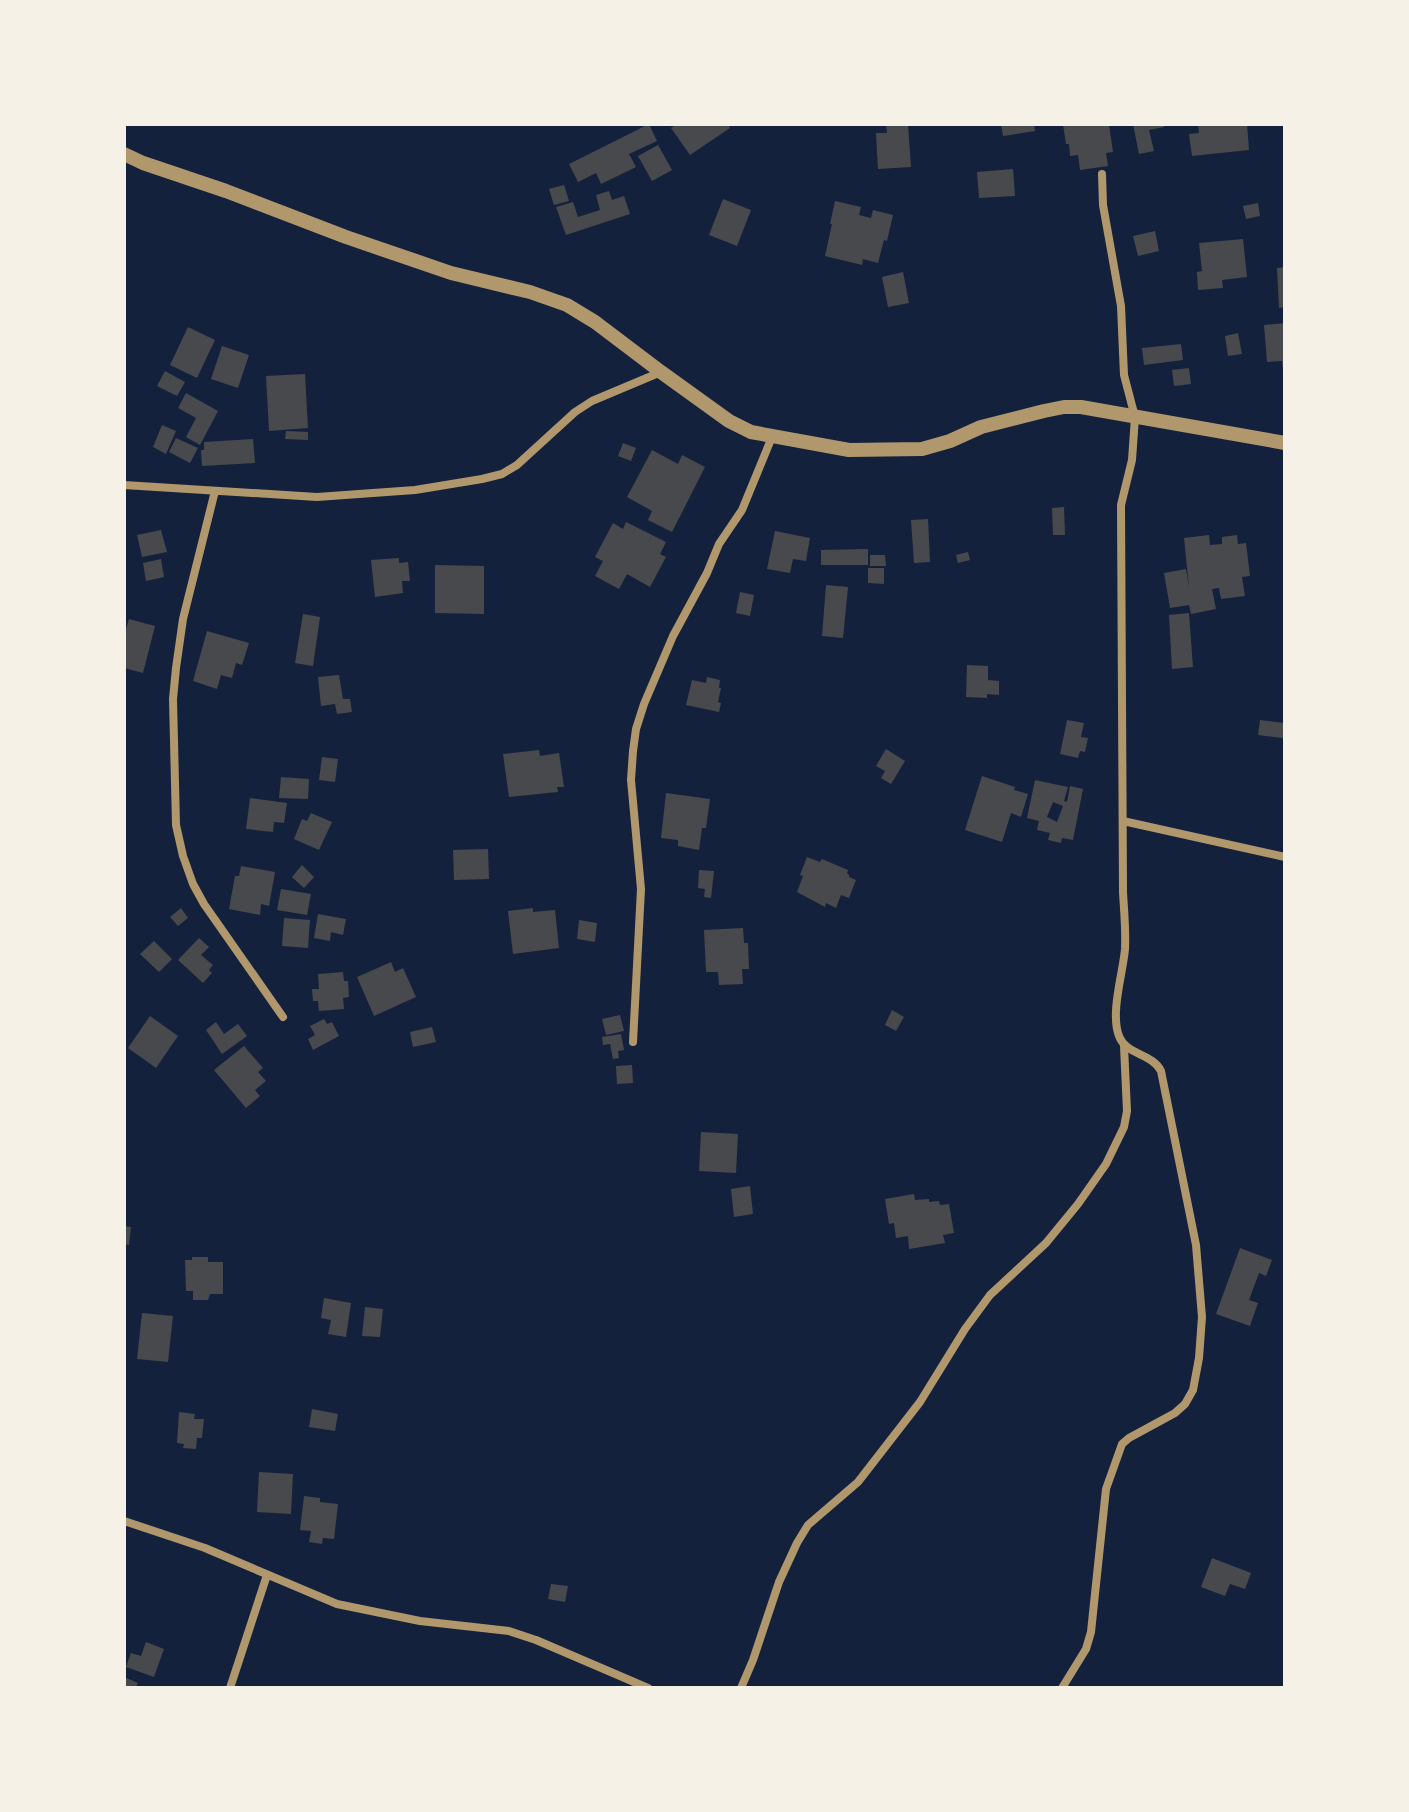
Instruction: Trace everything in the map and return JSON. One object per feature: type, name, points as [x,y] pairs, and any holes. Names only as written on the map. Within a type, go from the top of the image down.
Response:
[{"type":"street","points":[[124,154],[451,273],[530,292],[567,305],[595,322],[729,421],[751,432],[849,450],[922,449],[981,427],[1064,407],[1081,407],[1285,443]]},
{"type":"street","points":[[741,1688],[779,1582],[808,1525],[858,1482],[920,1402],[990,1295],[1046,1243],[1078,1204],[1106,1164],[1124,1127],[1127,1111],[1124,1046],[1117,1032],[1116,1010],[1125,932],[1121,505],[1132,460],[1135,417],[1124,375],[1121,306],[1103,205],[1102,174]]},
{"type":"street","points":[[124,485],[317,497],[415,490],[492,477],[517,465],[575,412],[592,401],[661,372]]},
{"type":"street","points":[[633,1042],[641,889],[631,780],[636,729],[673,636],[719,544],[742,510],[772,437]]},
{"type":"street","points":[[215,491],[183,619],[176,668],[173,699],[176,825],[183,856],[204,904],[283,1017]]},
{"type":"street","points":[[1123,821],[1285,857]]},
{"type":"street","points":[[1062,1688],[1086,1649],[1091,1632],[1106,1489],[1122,1444],[1185,1404],[1193,1390],[1199,1358],[1202,1317],[1196,1245],[1164,1086],[1157,1063],[1124,1046]]},
{"type":"street","points":[[124,1521],[205,1548],[337,1604],[420,1621],[509,1631],[648,1688]]},
{"type":"street","points":[[230,1688],[267,1575]]},
{"type":"building","points":[[649,124],[657,141],[629,154],[636,167],[601,184],[596,173],[578,182],[569,164]]},
{"type":"building","points":[[677,124],[728,124],[730,128],[690,155],[671,128]]},
{"type":"building","points":[[886,124],[908,124],[911,167],[878,169],[876,133],[887,133]]},
{"type":"building","points":[[1001,124],[1034,124],[1035,131],[1003,136]]},
{"type":"building","points":[[1063,124],[1109,124],[1113,152],[1106,153],[1108,166],[1080,170],[1078,155],[1070,156]]},
{"type":"building","points":[[1133,124],[1164,124],[1164,127],[1149,130],[1154,151],[1139,154]]},
{"type":"building","points":[[1198,124],[1247,124],[1249,150],[1192,156],[1189,134],[1199,133]]},
{"type":"building","points":[[658,145],[672,170],[652,181],[638,156]]},
{"type":"building","points":[[1013,169],[1015,196],[979,198],[977,172]]},
{"type":"building","points":[[564,185],[569,201],[554,205],[549,189]]},
{"type":"building","points":[[609,191],[612,200],[624,196],[630,214],[566,235],[556,207],[573,202],[578,217],[600,210],[596,195]]},
{"type":"building","points":[[723,199],[751,210],[737,246],[709,235]]},
{"type":"building","points":[[835,201],[861,207],[859,215],[871,218],[873,210],[893,215],[878,263],[863,259],[862,265],[825,256]]},
{"type":"building","points":[[1258,203],[1260,216],[1246,219],[1243,206]]},
{"type":"building","points":[[1155,231],[1159,251],[1138,256],[1133,236]]},
{"type":"building","points":[[1243,239],[1247,277],[1222,280],[1223,288],[1198,290],[1197,272],[1202,271],[1199,243]]},
{"type":"building","points":[[1285,267],[1285,307],[1279,308],[1277,268]]},
{"type":"building","points":[[903,272],[909,303],[888,307],[882,277]]},
{"type":"building","points":[[1285,323],[1283,371],[1282,361],[1267,362],[1264,325]]},
{"type":"building","points":[[188,327],[215,340],[197,378],[170,365]]},
{"type":"building","points":[[1238,333],[1242,354],[1228,356],[1225,336]]},
{"type":"building","points":[[1181,344],[1183,360],[1144,365],[1142,348]]},
{"type":"building","points":[[222,346],[249,355],[238,388],[211,379]]},
{"type":"building","points":[[1189,368],[1191,384],[1174,386],[1172,370]]},
{"type":"building","points":[[165,371],[185,382],[177,396],[157,386]]},
{"type":"building","points":[[305,374],[308,428],[269,431],[266,376]]},
{"type":"building","points":[[186,393],[218,411],[200,445],[186,437],[196,418],[178,408]]},
{"type":"building","points":[[162,425],[176,431],[166,454],[153,447]]},
{"type":"building","points":[[286,431],[308,432],[308,440],[285,439]]},
{"type":"building","points":[[176,438],[198,448],[190,463],[169,452]]},
{"type":"building","points":[[253,439],[255,463],[202,466],[204,442]]},
{"type":"building","points":[[623,443],[636,448],[631,461],[618,456]]},
{"type":"building","points":[[652,450],[678,464],[682,455],[705,467],[672,532],[648,520],[652,511],[627,497]]},
{"type":"building","points":[[1064,507],[1065,535],[1053,535],[1052,508]]},
{"type":"building","points":[[928,519],[930,562],[914,563],[911,520]]},
{"type":"building","points":[[626,522],[666,542],[660,554],[666,557],[650,587],[627,574],[619,589],[595,576],[603,561],[595,557],[613,523],[623,529]]},
{"type":"building","points":[[161,530],[167,552],[142,557],[137,535]]},
{"type":"building","points":[[775,531],[810,538],[806,561],[793,559],[790,573],[767,569]]},
{"type":"building","points":[[1209,535],[1210,545],[1222,544],[1222,537],[1237,535],[1238,544],[1246,543],[1250,576],[1242,577],[1245,596],[1221,599],[1219,588],[1212,589],[1216,609],[1191,614],[1189,605],[1170,608],[1164,573],[1186,569],[1189,587],[1184,538]]},
{"type":"building","points":[[868,549],[868,565],[821,565],[821,550]]},
{"type":"building","points":[[968,552],[970,560],[958,563],[956,555]]},
{"type":"building","points":[[870,555],[885,555],[886,566],[870,566]]},
{"type":"building","points":[[399,558],[399,563],[408,562],[410,581],[402,581],[403,593],[375,597],[371,560]]},
{"type":"building","points":[[161,559],[164,577],[146,581],[143,563]]},
{"type":"building","points":[[435,565],[484,566],[484,614],[435,613]]},
{"type":"building","points":[[868,568],[884,568],[884,584],[868,583]]},
{"type":"building","points":[[826,585],[848,587],[843,638],[822,636]]},
{"type":"building","points":[[740,592],[754,595],[750,616],[736,613]]},
{"type":"building","points":[[1189,613],[1193,667],[1172,669],[1169,615]]},
{"type":"building","points":[[303,614],[320,617],[313,666],[295,663]]},
{"type":"building","points":[[129,619],[155,626],[143,673],[124,668],[124,636]]},
{"type":"building","points":[[207,631],[249,643],[242,665],[236,663],[232,678],[221,675],[217,689],[193,681]]},
{"type":"building","points":[[967,665],[988,666],[988,680],[999,681],[999,695],[966,697]]},
{"type":"building","points":[[339,675],[343,699],[350,699],[352,712],[337,714],[335,704],[321,706],[318,677]]},
{"type":"building","points":[[707,677],[720,680],[719,712],[686,705],[692,680],[706,683]]},
{"type":"building","points":[[1067,720],[1084,723],[1081,737],[1088,738],[1085,752],[1080,751],[1078,758],[1060,754]]},
{"type":"building","points":[[1260,720],[1285,723],[1283,738],[1258,735]]},
{"type":"building","points":[[886,749],[905,761],[891,784],[881,778],[885,771],[876,766]]},
{"type":"building","points":[[539,750],[540,756],[559,753],[564,787],[557,787],[558,792],[509,797],[503,754]]},
{"type":"building","points":[[322,757],[338,759],[335,782],[319,780]]},
{"type":"building","points":[[982,776],[1028,794],[1021,817],[1011,813],[1002,842],[965,830]]},
{"type":"building","points":[[281,777],[309,779],[308,799],[279,798]]},
{"type":"building","points":[[1035,780],[1068,787],[1064,801],[1067,802],[1070,786],[1083,789],[1073,840],[1062,838],[1061,843],[1048,840],[1050,833],[1037,830],[1039,821],[1027,818]],"holes":[[[1053,802],[1063,806],[1057,822],[1047,817]]]},
{"type":"building","points":[[666,793],[710,799],[699,850],[678,846],[678,840],[661,838]]},
{"type":"building","points":[[250,798],[287,803],[284,823],[274,822],[273,832],[246,829]]},
{"type":"building","points":[[311,813],[332,822],[319,850],[294,839],[302,819],[307,821]]},
{"type":"building","points":[[488,849],[489,879],[454,880],[453,850]]},
{"type":"building","points":[[807,857],[820,862],[822,859],[848,870],[849,877],[856,880],[849,898],[841,895],[836,908],[826,903],[825,907],[797,892]]},
{"type":"building","points":[[302,865],[314,877],[304,888],[292,877]]},
{"type":"building","points":[[241,866],[275,872],[269,906],[261,904],[260,915],[229,909],[235,876],[239,876]]},
{"type":"building","points":[[699,870],[714,871],[711,898],[704,897],[705,889],[698,888]]},
{"type":"building","points":[[281,889],[311,894],[307,915],[277,910]]},
{"type":"building","points":[[181,908],[188,918],[178,926],[170,917]]},
{"type":"building","points":[[533,908],[533,912],[555,910],[559,948],[513,954],[508,911]]},
{"type":"building","points":[[318,914],[346,919],[343,935],[331,932],[330,941],[314,938]]},
{"type":"building","points":[[284,918],[310,920],[308,948],[282,946]]},
{"type":"building","points":[[579,920],[597,923],[595,942],[577,939]]},
{"type":"building","points":[[743,928],[744,943],[748,943],[749,969],[742,969],[743,984],[719,985],[718,972],[706,972],[704,930]]},
{"type":"building","points":[[199,938],[209,947],[201,955],[213,965],[209,970],[212,973],[203,983],[178,960]]},
{"type":"building","points":[[154,941],[172,959],[159,972],[140,954]]},
{"type":"building","points":[[391,962],[395,972],[403,968],[416,997],[374,1016],[357,977]]},
{"type":"building","points":[[343,972],[344,981],[348,981],[349,997],[343,998],[344,1009],[319,1011],[318,1001],[313,1001],[312,989],[319,989],[318,974]]},
{"type":"building","points":[[892,1010],[904,1017],[896,1031],[885,1025]]},
{"type":"building","points":[[620,1015],[624,1031],[606,1035],[602,1019]]},
{"type":"building","points":[[150,1016],[178,1036],[156,1068],[128,1048]]},
{"type":"building","points":[[324,1019],[327,1024],[332,1022],[339,1036],[313,1050],[308,1039],[315,1035],[310,1026]]},
{"type":"building","points":[[216,1022],[224,1034],[238,1024],[247,1036],[222,1054],[206,1030]]},
{"type":"building","points":[[432,1027],[436,1042],[413,1047],[410,1032]]},
{"type":"building","points":[[621,1034],[624,1050],[618,1051],[619,1058],[613,1059],[610,1044],[603,1045],[602,1037]]},
{"type":"building","points":[[244,1046],[263,1068],[258,1072],[266,1081],[255,1090],[260,1096],[246,1108],[214,1070]]},
{"type":"building","points":[[632,1065],[633,1083],[617,1084],[616,1066]]},
{"type":"building","points":[[701,1132],[738,1134],[736,1173],[699,1171]]},
{"type":"building","points":[[750,1186],[753,1214],[734,1217],[731,1189]]},
{"type":"building","points":[[914,1194],[915,1200],[929,1199],[929,1202],[939,1201],[940,1205],[949,1204],[954,1233],[943,1235],[945,1243],[909,1249],[908,1236],[896,1238],[894,1223],[889,1224],[885,1199]]},
{"type":"building","points":[[124,1226],[131,1227],[129,1245],[124,1244]]},
{"type":"building","points":[[1240,1248],[1272,1260],[1266,1276],[1259,1273],[1249,1300],[1258,1303],[1250,1326],[1216,1314]]},
{"type":"building","points":[[192,1257],[208,1257],[208,1262],[223,1262],[223,1294],[210,1294],[208,1300],[193,1300],[193,1291],[186,1291],[185,1260],[192,1260]]},
{"type":"building","points":[[324,1298],[351,1303],[346,1337],[328,1334],[331,1320],[321,1318]]},
{"type":"building","points":[[365,1307],[383,1309],[380,1337],[362,1336]]},
{"type":"building","points":[[142,1313],[173,1316],[168,1362],[137,1359]]},
{"type":"building","points":[[312,1409],[338,1414],[335,1431],[309,1427]]},
{"type":"building","points":[[179,1412],[195,1414],[194,1419],[204,1419],[202,1438],[197,1438],[196,1449],[183,1448],[184,1444],[177,1443]]},
{"type":"building","points":[[259,1472],[293,1474],[291,1514],[257,1512]]},
{"type":"building","points":[[304,1496],[338,1504],[334,1539],[323,1538],[322,1544],[309,1542],[311,1531],[300,1530]]},
{"type":"building","points":[[1212,1558],[1251,1573],[1245,1589],[1230,1584],[1225,1596],[1201,1587]]},
{"type":"building","points":[[551,1584],[568,1586],[565,1602],[548,1599]]},
{"type":"building","points":[[146,1642],[164,1649],[154,1677],[126,1667],[131,1653],[141,1656]]},
{"type":"building","points":[[124,1677],[138,1683],[135,1688],[124,1688]]}]
